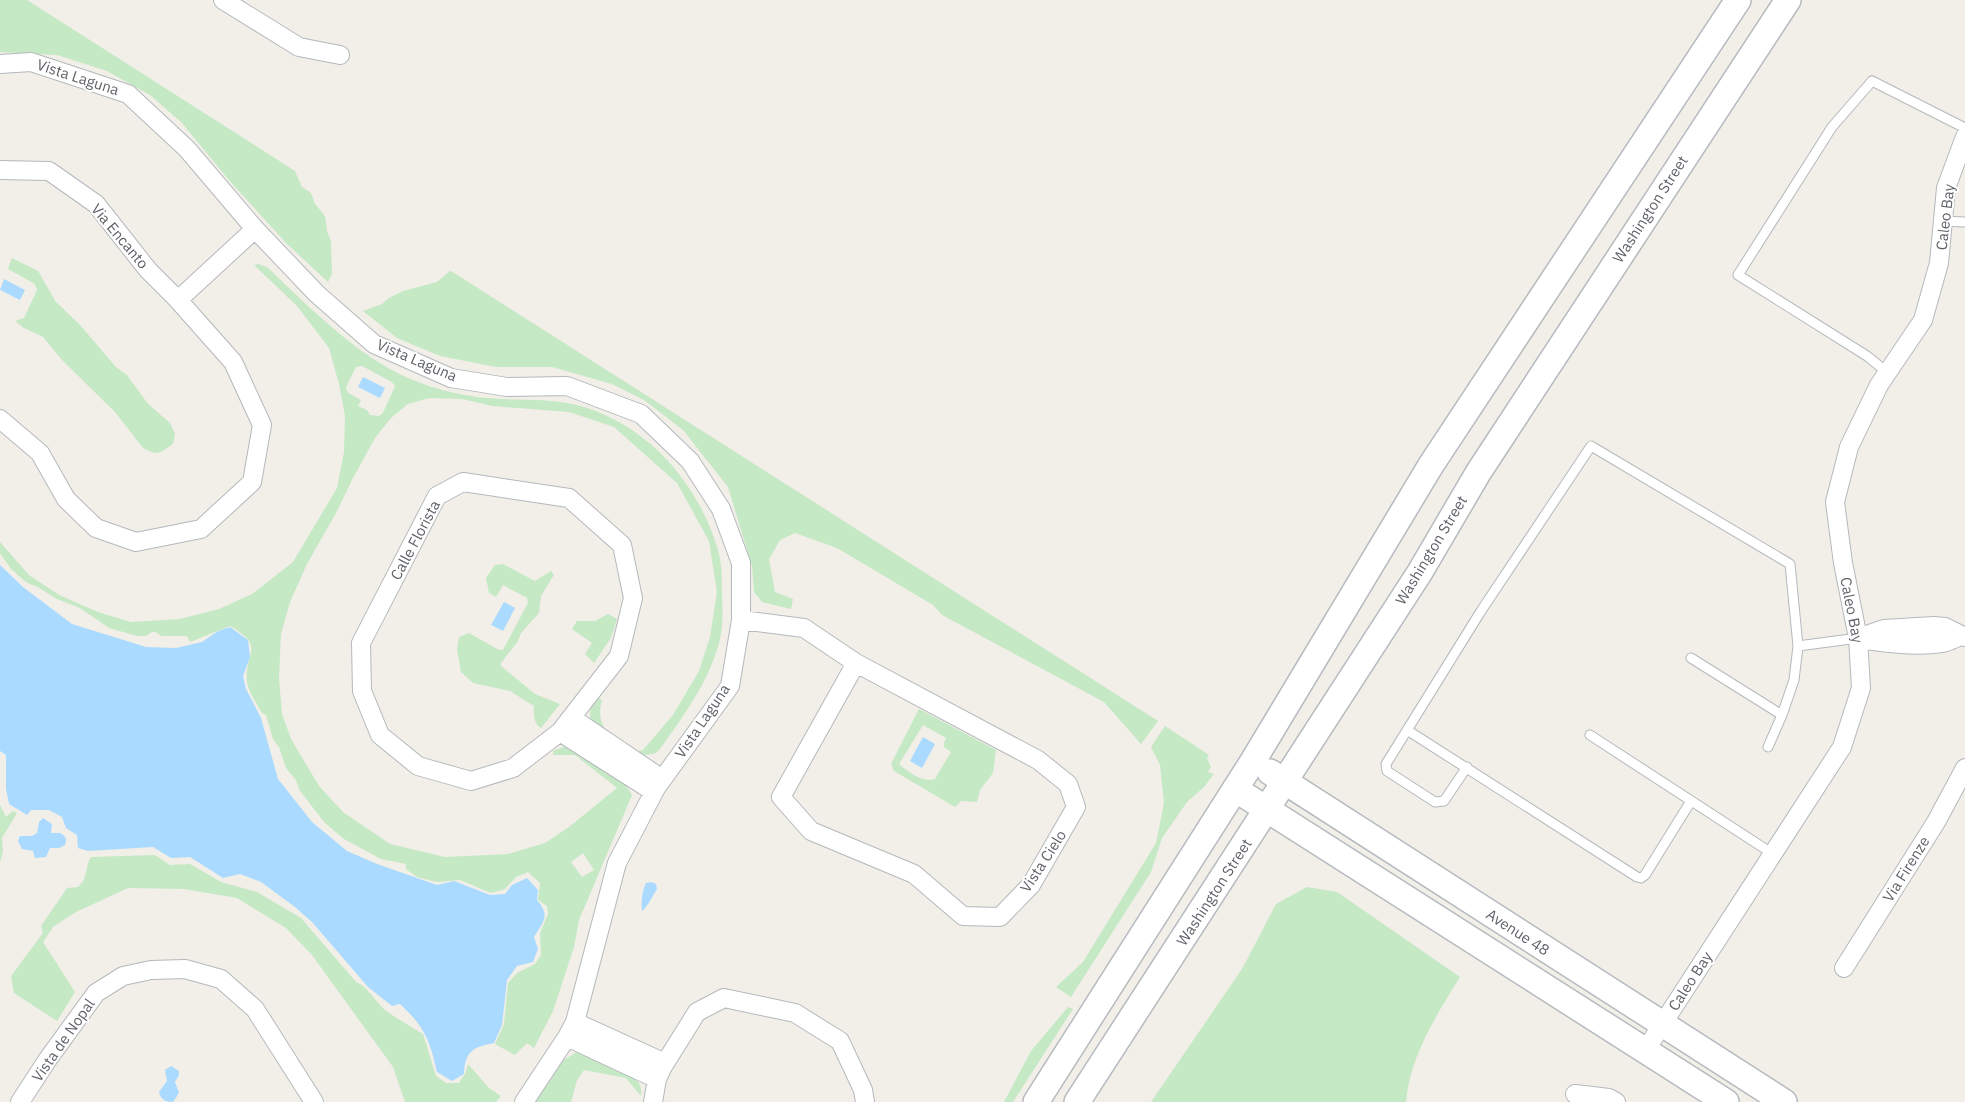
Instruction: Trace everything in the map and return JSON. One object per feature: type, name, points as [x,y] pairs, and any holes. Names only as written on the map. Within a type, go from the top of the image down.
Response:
[{"type":"main road","points":[[1036,1102],[1236,789],[1431,464],[1738,0]]},
{"type":"main road","name":"Washington Street","points":[[1077,1102],[1420,572],[1478,473],[1788,0]]},
{"type":"main road","name":"Avenue 48","points":[[1253,761],[1784,1102]]},
{"type":"main road","points":[[1236,789],[1726,1102]]},
{"type":"street","points":[[223,0],[299,47],[340,55]]},
{"type":"street","name":"Vista Laguna","points":[[0,64],[31,62],[128,94],[187,148],[255,229],[317,294],[374,344],[451,378],[506,387],[567,386],[641,414],[690,461],[720,509],[742,563],[741,620],[730,686],[658,786],[617,863],[571,1029],[524,1102]]},
{"type":"street","name":"Caleo Bay","points":[[1645,1051],[1842,747],[1861,688],[1858,638],[1843,563],[1835,502],[1849,447],[1880,385],[1923,320],[1939,264],[1946,188],[1965,137]]},
{"type":"street","name":"Via Encanto","points":[[0,170],[49,171],[96,204],[148,270],[178,300],[233,362],[262,426],[252,482],[200,529],[136,542],[96,528],[66,499],[40,453],[0,419]]},
{"type":"street","points":[[178,300],[255,229]]},
{"type":"street","name":"Calle Florista","points":[[463,482],[569,498],[622,544],[633,598],[620,656],[572,718],[560,732],[513,768],[471,781],[418,766],[380,735],[362,692],[361,643],[437,496],[463,482]]},
{"type":"street","name":"Vista Cielo","points":[[741,620],[804,628],[856,662],[1038,760],[1068,784],[1076,807],[1031,885],[1000,917],[963,916],[914,874],[811,831],[781,797],[856,662]]},
{"type":"street","points":[[1858,638],[1884,629],[1934,626],[1945,627],[1963,637]]},
{"type":"street","points":[[572,718],[658,786]]},
{"type":"street","points":[[560,732],[658,786]]},
{"type":"street","name":"Via Firenze","points":[[1844,968],[1936,822],[1965,768]]},
{"type":"street","name":"Vista de Nopal","points":[[20,1102],[48,1059],[96,993],[122,976],[151,970],[185,969],[222,979],[255,1009],[314,1102]]},
{"type":"street","points":[[653,1102],[657,1080],[665,1063],[697,1012],[724,998],[795,1013],[840,1040],[863,1090],[865,1102]]},
{"type":"street","points":[[571,1029],[665,1063]]},
{"type":"street","points":[[571,1029],[657,1080]]},
{"type":"street","points":[[1575,1094],[1609,1098],[1616,1102]]},
{"type":"lane","points":[[1888,373],[1867,356],[1738,275],[1832,128],[1872,81],[1965,128]]},
{"type":"lane","points":[[1943,221],[1965,222]]},
{"type":"lane","points":[[1466,767],[1441,803],[1435,802],[1387,771],[1386,764],[1480,611],[1592,446],[1790,564],[1798,646],[1794,680],[1768,747]]},
{"type":"lane","points":[[1798,646],[1858,638]]},
{"type":"lane","points":[[1691,658],[1782,715]]},
{"type":"lane","points":[[1407,730],[1637,877],[1641,878],[1645,875],[1691,801]]},
{"type":"lane","points":[[1590,735],[1773,854]]},
{"type":"green space","points":[[0,0],[27,0],[295,171],[302,187],[311,193],[315,204],[325,216],[331,242],[332,274],[328,282],[286,243],[228,179],[182,123],[150,95],[107,71],[57,55],[0,52]]},
{"type":"green space","points":[[12,258],[38,271],[56,302],[80,325],[116,367],[127,375],[148,404],[170,423],[175,434],[173,444],[161,452],[154,453],[143,448],[115,412],[62,360],[43,337],[24,328],[15,321],[24,318],[37,290],[35,284],[8,269]]},
{"type":"green space","points":[[258,264],[267,267],[316,313],[352,343],[370,357],[408,378],[431,387],[466,395],[568,403],[602,414],[625,426],[647,441],[683,479],[709,525],[718,550],[722,573],[722,620],[720,637],[714,658],[702,685],[678,724],[660,749],[656,753],[645,755],[645,758],[596,729],[590,717],[592,706],[597,697],[602,700],[600,711],[603,726],[613,737],[635,752],[643,750],[673,715],[699,671],[710,637],[717,592],[709,541],[677,483],[614,427],[569,412],[492,406],[462,399],[429,398],[408,404],[391,418],[375,438],[307,564],[290,602],[281,634],[279,678],[282,714],[291,739],[319,786],[343,812],[390,844],[445,857],[508,854],[545,843],[569,827],[617,788],[575,755],[553,755],[553,751],[568,745],[625,784],[632,795],[579,920],[574,947],[553,1011],[534,1048],[527,1043],[515,1055],[495,1044],[504,1024],[508,983],[517,973],[535,964],[541,955],[540,933],[548,914],[547,906],[538,900],[540,883],[528,872],[516,877],[505,889],[491,893],[460,880],[437,882],[417,877],[406,869],[406,864],[381,859],[344,839],[325,823],[300,791],[296,780],[286,768],[279,747],[273,739],[266,715],[262,713],[249,689],[247,671],[251,645],[248,639],[241,633],[230,626],[190,642],[187,636],[161,636],[156,632],[152,632],[146,636],[137,636],[109,628],[80,608],[57,599],[36,586],[27,583],[11,569],[0,553],[0,542],[29,575],[59,595],[98,612],[131,622],[180,619],[219,609],[252,594],[293,562],[337,488],[344,452],[345,416],[329,348],[297,306],[254,265]],"holes":[[[362,366],[392,382],[395,386],[383,413],[379,416],[370,415],[367,410],[358,406],[361,400],[348,393],[346,387],[356,367]],[[583,853],[594,870],[582,877],[571,862]]]},
{"type":"green space","points":[[450,271],[1158,721],[1141,744],[1104,702],[942,615],[933,605],[837,548],[795,533],[780,540],[769,559],[775,592],[793,599],[791,609],[762,602],[754,592],[752,566],[728,487],[683,430],[644,400],[612,384],[552,367],[496,367],[440,356],[397,338],[363,311],[382,304],[403,291],[437,282]]},
{"type":"green space","points":[[503,564],[535,581],[551,571],[554,575],[541,596],[539,613],[521,633],[518,641],[501,663],[501,666],[535,694],[560,704],[541,728],[534,719],[534,706],[510,691],[473,683],[461,672],[457,649],[459,637],[469,633],[499,650],[503,650],[528,603],[527,598],[503,585],[496,597],[489,593],[486,578],[495,565]]},
{"type":"green space","points":[[608,614],[617,619],[611,638],[594,663],[585,654],[592,643],[572,629],[577,621],[595,621]]},
{"type":"green space","points":[[919,709],[996,750],[993,773],[980,790],[977,802],[961,801],[955,807],[894,771],[891,764]],"holes":[[[923,725],[946,738],[944,747],[951,752],[935,779],[921,778],[899,764]]]},
{"type":"green space","points":[[1165,726],[1209,755],[1207,758],[1211,767],[1208,772],[1214,774],[1204,787],[1187,802],[1162,838],[1151,872],[1071,997],[1056,987],[1083,962],[1156,843],[1164,803],[1160,765],[1151,747]]},
{"type":"green space","points":[[0,805],[6,817],[13,811],[17,813],[2,838],[3,852],[0,862]]},
{"type":"green space","points":[[155,855],[170,865],[190,864],[221,882],[257,892],[301,918],[356,982],[368,991],[385,1010],[423,1034],[436,1076],[446,1083],[459,1083],[466,1072],[468,1064],[489,1088],[501,1096],[496,1102],[405,1102],[393,1067],[312,955],[286,928],[237,898],[184,889],[128,888],[76,912],[53,927],[43,942],[75,992],[57,1021],[14,993],[11,976],[43,933],[41,926],[67,888],[78,887],[81,883],[91,857]]},
{"type":"green space","points":[[1307,887],[1337,892],[1460,977],[1425,1037],[1408,1085],[1406,1102],[1151,1102],[1242,969],[1276,904]]},
{"type":"green space","points":[[1068,1007],[1073,1009],[1013,1102],[1004,1102],[1031,1051]]},
{"type":"green space","points":[[577,1052],[633,1078],[640,1085],[641,1096],[626,1078],[584,1070],[577,1080],[571,1102],[535,1102],[562,1061]]},
{"type":"water","points":[[4,279],[25,290],[20,300],[0,290]]},
{"type":"water","points":[[363,377],[385,388],[380,398],[358,387]]},
{"type":"water","points":[[0,565],[23,587],[72,624],[146,647],[176,648],[202,642],[218,631],[230,627],[248,640],[250,657],[243,676],[246,689],[261,718],[278,779],[312,822],[347,851],[377,864],[437,885],[454,881],[490,895],[505,894],[512,885],[527,878],[538,890],[537,900],[545,915],[543,923],[534,937],[538,949],[533,962],[517,966],[507,980],[502,1025],[494,1043],[471,1051],[466,1060],[464,1074],[452,1081],[437,1072],[429,1042],[415,1019],[400,1004],[392,1006],[368,987],[312,922],[261,882],[240,874],[223,878],[190,857],[171,858],[153,847],[88,851],[78,848],[77,835],[66,828],[62,817],[49,810],[31,810],[27,815],[9,804],[6,789],[6,755],[0,751]]},
{"type":"water","points":[[504,602],[515,608],[503,631],[491,625]]},
{"type":"water","points":[[923,737],[935,744],[922,768],[910,761]]},
{"type":"water","points":[[43,818],[52,824],[51,833],[62,834],[66,838],[66,843],[59,848],[50,848],[46,857],[35,858],[33,851],[22,849],[18,841],[20,836],[32,836],[37,833],[39,822]]},
{"type":"water","points":[[646,883],[656,884],[657,889],[642,911]]},
{"type":"water","points":[[171,1066],[179,1071],[175,1082],[179,1093],[173,1102],[164,1100],[159,1092],[167,1081],[165,1070]]}]
